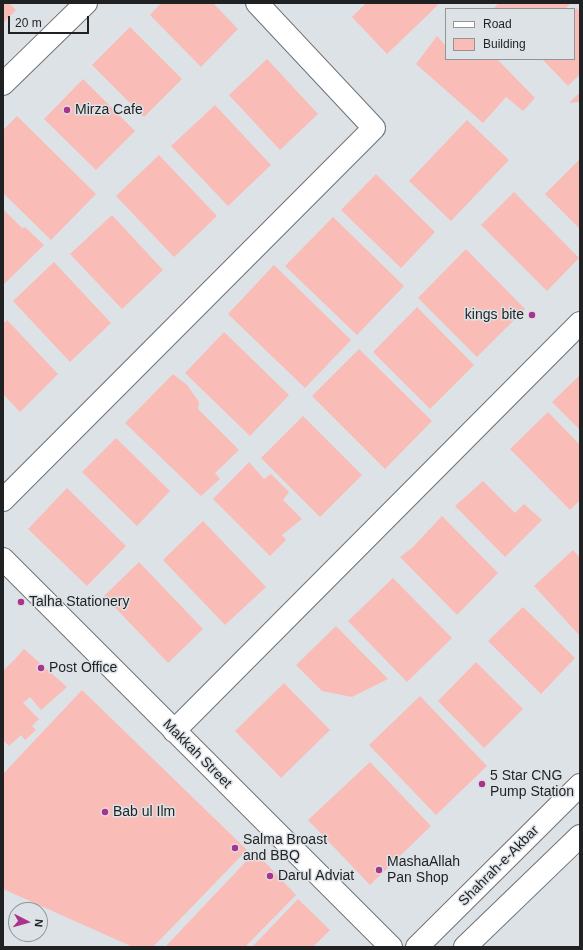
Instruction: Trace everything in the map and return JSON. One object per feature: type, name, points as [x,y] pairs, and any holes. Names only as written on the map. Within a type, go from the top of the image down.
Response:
[{"type":"street","points":[[3,84],[86,3]]},
{"type":"street","points":[[3,500],[374,128],[256,3]]},
{"type":"street","points":[[174,731],[580,323]]},
{"type":"street","name":"Makkah Street","points":[[3,559],[391,947]]},
{"type":"street","name":"Shahrah-e-Akbar","points":[[417,947],[580,785]]},
{"type":"street","points":[[465,947],[580,836]]},
{"type":"building","points":[[3,3],[9,3],[16,10],[3,23]]},
{"type":"building","points":[[161,3],[213,3],[238,29],[201,67],[150,15]]},
{"type":"building","points":[[366,3],[436,3],[438,5],[387,54],[352,17]]},
{"type":"building","points":[[499,3],[571,3],[566,8],[494,8]]},
{"type":"building","points":[[577,8],[580,12],[580,74],[568,86],[543,60],[575,60],[575,10]]},
{"type":"building","points":[[130,27],[182,79],[144,117],[92,65]]},
{"type":"building","points":[[437,36],[445,45],[445,60],[498,60],[535,98],[523,111],[506,97],[483,123],[416,64]]},
{"type":"building","points":[[267,59],[318,114],[280,150],[229,95]]},
{"type":"building","points":[[83,79],[135,131],[96,170],[44,119]]},
{"type":"building","points":[[580,92],[580,102],[569,103]]},
{"type":"building","points":[[215,105],[271,165],[228,206],[171,146]]},
{"type":"building","points":[[17,116],[96,194],[51,240],[3,193],[3,130]]},
{"type":"building","points":[[467,120],[509,160],[451,221],[409,181]]},
{"type":"building","points":[[159,155],[217,216],[174,257],[116,196]]},
{"type":"building","points":[[580,159],[580,229],[545,194]]},
{"type":"building","points":[[376,174],[435,232],[401,268],[341,210]]},
{"type":"building","points":[[514,192],[579,258],[547,291],[481,225]]},
{"type":"building","points":[[3,209],[22,228],[25,227],[44,245],[3,285]]},
{"type":"building","points":[[112,215],[163,270],[122,309],[70,254]]},
{"type":"building","points":[[333,217],[404,286],[357,335],[285,266]]},
{"type":"building","points":[[466,249],[525,309],[477,357],[418,298]]},
{"type":"building","points":[[54,262],[111,323],[70,362],[13,301]]},
{"type":"building","points":[[274,265],[351,340],[305,388],[228,314]]},
{"type":"building","points":[[417,307],[474,365],[430,409],[373,352]]},
{"type":"building","points":[[7,320],[58,374],[20,412],[3,394],[3,324]]},
{"type":"building","points":[[224,332],[289,395],[250,436],[185,373]]},
{"type":"building","points":[[359,349],[432,421],[385,469],[312,396]]},
{"type":"building","points":[[173,374],[187,385],[199,402],[198,409],[239,450],[215,473],[220,479],[201,496],[125,423]]},
{"type":"building","points":[[580,375],[580,430],[552,402]]},
{"type":"building","points":[[548,412],[580,445],[580,500],[570,510],[510,449]]},
{"type":"building","points":[[303,416],[362,475],[320,517],[261,458]]},
{"type":"building","points":[[116,438],[170,491],[137,526],[82,472]]},
{"type":"building","points":[[249,462],[264,479],[271,474],[289,492],[283,500],[302,519],[282,535],[286,540],[270,556],[213,499]]},
{"type":"building","points":[[483,481],[515,513],[524,504],[542,520],[505,557],[455,506]]},
{"type":"building","points":[[67,488],[126,546],[87,586],[28,529]]},
{"type":"building","points":[[442,516],[498,573],[457,615],[400,557],[413,547]]},
{"type":"building","points":[[203,521],[266,587],[225,625],[163,560]]},
{"type":"building","points":[[573,550],[580,558],[580,636],[534,586]]},
{"type":"building","points":[[139,562],[203,629],[168,663],[104,596]]},
{"type":"building","points":[[393,578],[452,638],[407,682],[348,621]]},
{"type":"building","points":[[523,607],[575,658],[541,694],[488,641]]},
{"type":"building","points":[[336,626],[388,679],[352,697],[322,691],[296,665]]},
{"type":"building","points":[[24,649],[67,687],[41,710],[30,697],[23,703],[39,719],[32,726],[36,730],[25,740],[21,735],[9,746],[3,740],[3,671]]},
{"type":"building","points":[[476,662],[523,709],[484,748],[438,701]]},
{"type":"building","points":[[284,683],[330,730],[281,778],[235,731]]},
{"type":"building","name":"Bab ul Ilm","points":[[82,690],[247,850],[153,947],[133,947],[48,909],[48,902],[32,902],[3,889],[3,774]]},
{"type":"building","points":[[420,696],[487,766],[436,815],[369,745]]},
{"type":"building","points":[[370,762],[431,826],[370,885],[308,820]]},
{"type":"building","points":[[255,852],[296,895],[245,947],[165,947]]},
{"type":"building","points":[[298,899],[330,930],[313,947],[252,947]]},
{"type":"place","name":"Mirza Cafe","points":[[67,110]]},
{"type":"place","name":"kings bite","points":[[532,315]]},
{"type":"place","name":"Talha Stationery","points":[[21,602]]},
{"type":"place","name":"Post Office","points":[[41,668]]},
{"type":"place","name":"5 Star CNG Pump Station","points":[[482,784]]},
{"type":"place","name":"Bab ul Ilm","points":[[105,812]]},
{"type":"place","name":"Salma Broast and BBQ","points":[[235,848]]},
{"type":"place","name":"MashaAllah Pan Shop","points":[[379,870]]},
{"type":"place","name":"Darul Adviat","points":[[270,876]]}]
